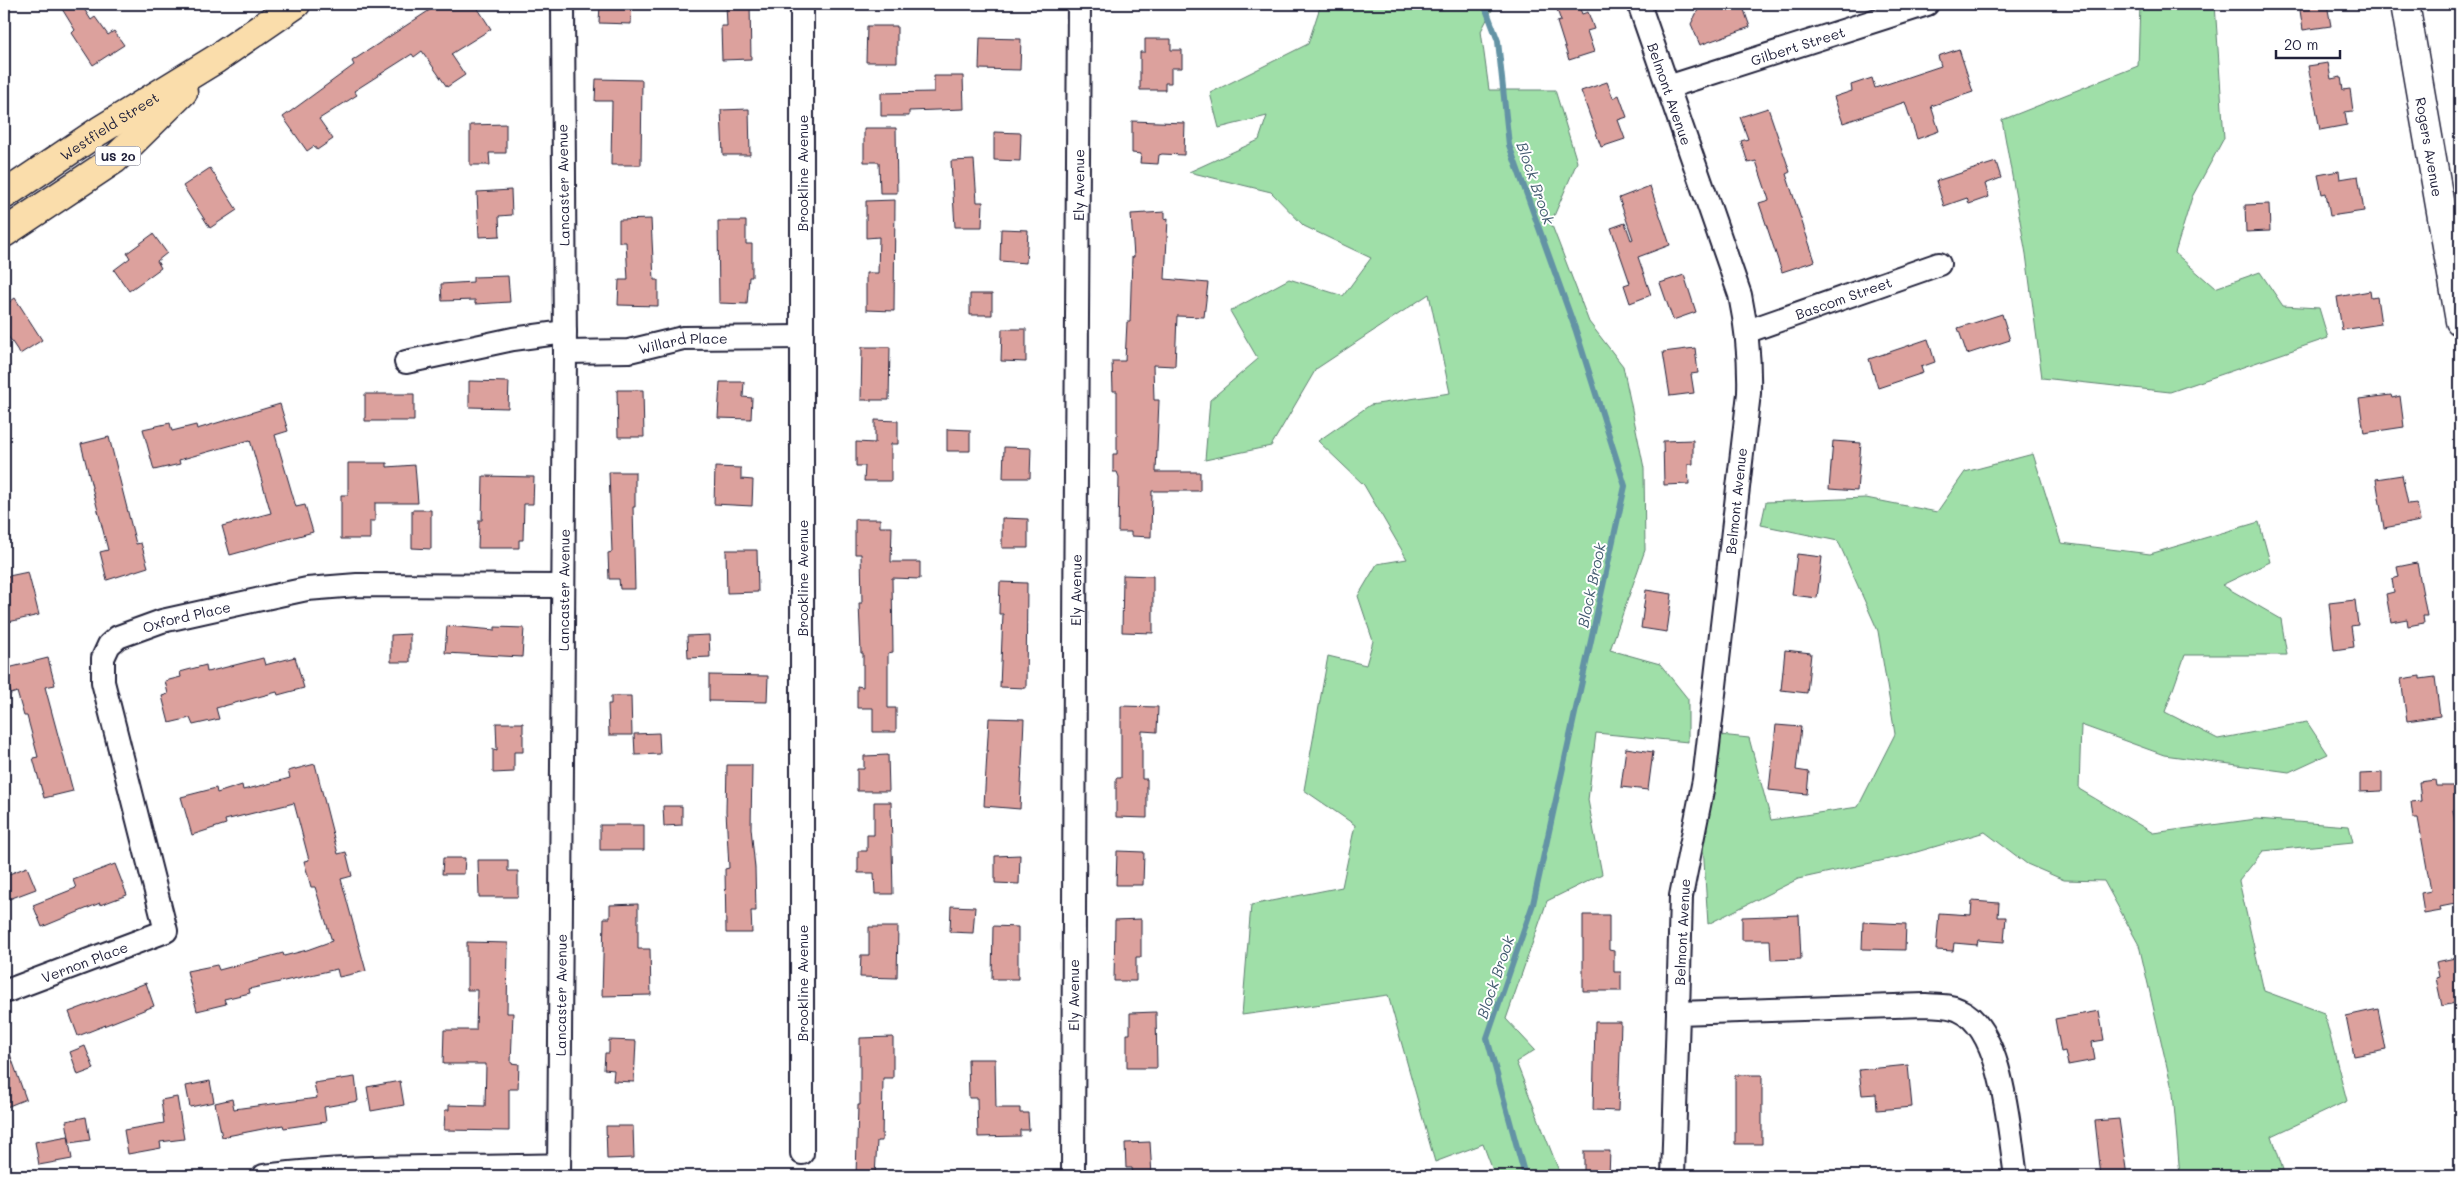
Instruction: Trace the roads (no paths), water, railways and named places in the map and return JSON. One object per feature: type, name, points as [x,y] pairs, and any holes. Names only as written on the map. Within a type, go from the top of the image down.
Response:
[{"type":"main road","name":"Westfield Street","points":[[4,195],[99,131],[216,59],[296,4]]},
{"type":"main road","name":"Rogers Avenue","points":[[2405,4],[2460,320]]},
{"type":"main road","name":"Westfield Street","points":[[4,233],[115,159],[216,59]]},
{"type":"street","name":"Lancaster Avenue","points":[[559,1171],[565,342],[563,4]]},
{"type":"street","name":"Brookline Avenue","points":[[802,4],[802,1153]]},
{"type":"street","name":"Ely Avenue","points":[[1073,1176],[1071,941],[1078,472],[1079,4]]},
{"type":"street","name":"Belmont Avenue","points":[[1639,4],[1716,224],[1740,296],[1748,331],[1749,393],[1727,586],[1704,780],[1682,896],[1673,1176]]},
{"type":"street","name":"Gilbert Street","points":[[1668,87],[1927,4]]},
{"type":"street","name":"Bascom Street","points":[[1748,331],[1939,264]]},
{"type":"street","name":"Willard Place","points":[[406,362],[513,339],[565,342],[629,351],[683,338],[802,337]]},
{"type":"street","name":"Oxford Place","points":[[166,931],[103,682],[103,658],[109,645],[118,637],[162,622],[307,589],[357,585],[562,586]]},
{"type":"street","name":"Vernon Place","points":[[4,992],[166,931]]},
{"type":"street","points":[[1678,1013],[1902,1005],[1950,1007],[1961,1010],[1978,1025],[1990,1045],[2004,1101],[2016,1176]]},
{"type":"street","points":[[264,1176],[295,1172],[403,1166],[505,1167],[559,1171]]},
{"type":"waterway","name":"Block Brook","points":[[1484,4],[1498,41],[1509,145],[1576,331],[1625,486],[1533,904],[1487,1038],[1525,1176]]}]
